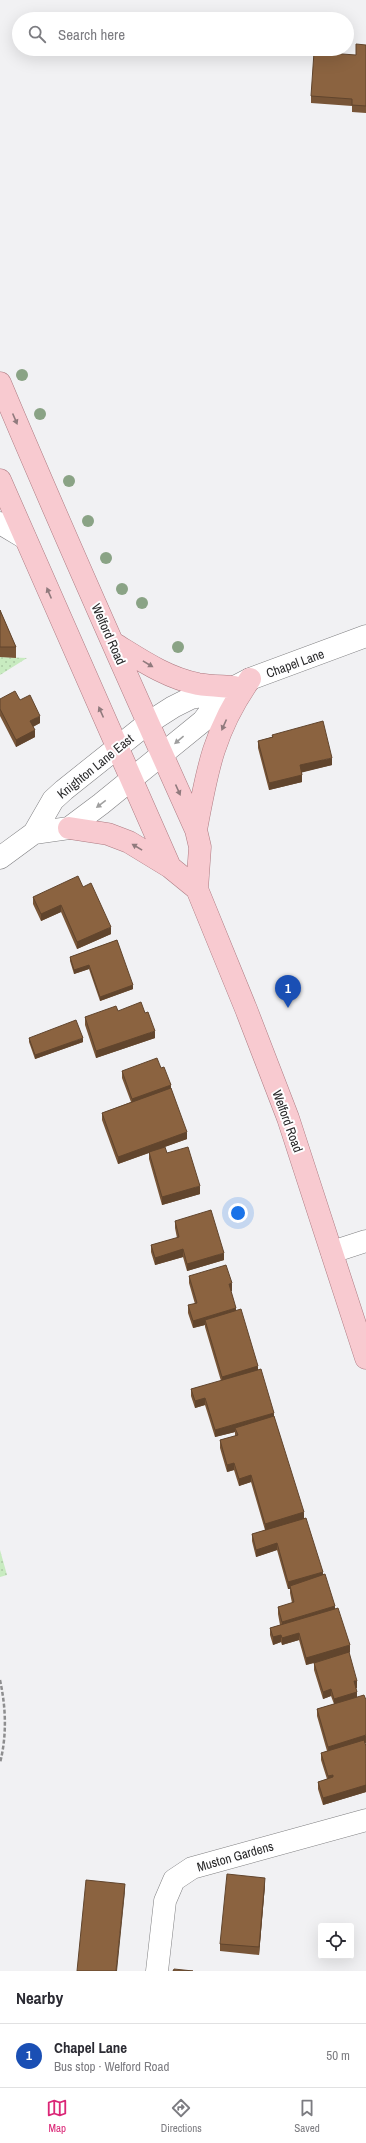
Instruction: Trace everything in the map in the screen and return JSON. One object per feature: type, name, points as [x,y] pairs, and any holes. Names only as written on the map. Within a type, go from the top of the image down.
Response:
[{"type":"main road","name":"Welford Road","points":[[0,383],[68,544],[196,830],[200,847],[197,889],[246,1009],[288,1118],[366,1358]]},
{"type":"main road","name":"Welford Road","points":[[0,480],[170,867],[197,889]]},
{"type":"main road","points":[[114,644],[154,668],[172,676],[197,684],[237,686],[233,703],[214,746],[196,830]]},
{"type":"main road","points":[[69,828],[108,834],[129,842],[170,867]]},
{"type":"street","points":[[0,523],[25,538]]},
{"type":"street","name":"Chapel Lane","points":[[148,722],[191,698],[237,686],[366,636]]},
{"type":"street","points":[[131,780],[203,721],[237,686]]},
{"type":"street","name":"Knighton Lane East","points":[[0,858],[34,833],[53,800],[148,722]]},
{"type":"street","name":"Knighton Lane East","points":[[34,833],[69,828],[131,780]]},
{"type":"street","points":[[332,1252],[366,1241]]},
{"type":"street","name":"Muston Gardens","points":[[158,1971],[165,1901],[174,1880],[192,1868],[366,1820]]},
{"type":"path","points":[[0,1680],[6,1722],[4,1749],[0,1763]]},
{"type":"green space","points":[[0,657],[27,658],[0,675]]},
{"type":"green space","points":[[0,1550],[7,1575],[0,1577]]},
{"type":"building","points":[[356,44],[366,45],[366,106],[352,105],[352,99],[311,96],[314,56],[356,55]]},
{"type":"building","points":[[0,610],[16,647],[0,647]]},
{"type":"building","points":[[15,691],[20,700],[30,695],[40,716],[30,721],[35,730],[16,740],[0,709],[0,699]]},
{"type":"building","points":[[323,721],[332,758],[300,765],[302,775],[269,783],[258,741],[273,737],[272,735]]},
{"type":"building","points":[[78,876],[83,887],[91,883],[111,927],[77,942],[61,905],[41,914],[33,897]]},
{"type":"building","points":[[117,940],[133,985],[100,997],[89,965],[74,970],[70,957]]},
{"type":"building","points":[[141,1002],[145,1013],[148,1012],[155,1031],[96,1051],[85,1017],[116,1006],[118,1011]]},
{"type":"building","points":[[76,1020],[83,1038],[35,1055],[29,1038]]},
{"type":"building","points":[[157,1058],[161,1068],[164,1067],[171,1085],[132,1099],[122,1071]]},
{"type":"building","points":[[171,1088],[187,1132],[118,1157],[102,1113]]},
{"type":"building","points":[[165,1147],[167,1153],[188,1147],[200,1186],[162,1197],[149,1152]]},
{"type":"building","points":[[211,1210],[224,1253],[187,1264],[183,1249],[155,1258],[151,1245],[179,1237],[175,1221]]},
{"type":"building","points":[[226,1265],[232,1283],[229,1284],[236,1308],[193,1321],[188,1305],[197,1303],[189,1276]]},
{"type":"building","points":[[241,1309],[258,1366],[222,1377],[205,1320]]},
{"type":"building","points":[[261,1369],[274,1413],[215,1430],[205,1398],[195,1401],[191,1389]]},
{"type":"building","points":[[274,1416],[304,1512],[265,1524],[251,1475],[239,1479],[234,1463],[227,1465],[220,1440],[238,1435],[235,1428]]},
{"type":"building","points":[[306,1518],[323,1572],[288,1582],[277,1543],[256,1550],[252,1534]]},
{"type":"building","points":[[325,1574],[335,1606],[282,1622],[278,1607],[294,1602],[290,1586]]},
{"type":"building","points":[[338,1608],[350,1645],[306,1658],[299,1633],[282,1638],[281,1635],[273,1637],[270,1628]]},
{"type":"building","points":[[349,1652],[357,1681],[354,1681],[357,1692],[334,1699],[331,1689],[323,1692],[314,1663]]},
{"type":"building","points":[[364,1695],[366,1700],[366,1735],[328,1747],[317,1709]]},
{"type":"building","points":[[364,1740],[366,1746],[366,1785],[323,1798],[318,1782],[333,1777],[333,1775],[328,1776],[321,1753]]},
{"type":"building","points":[[227,1874],[265,1878],[259,1947],[220,1944]]},
{"type":"building","points":[[86,1880],[125,1884],[116,1971],[77,1971]]},
{"type":"building","points":[[174,1969],[193,1971],[173,1971]]},
{"type":"place","name":"Chapel Lane","points":[[288,1008]]}]
